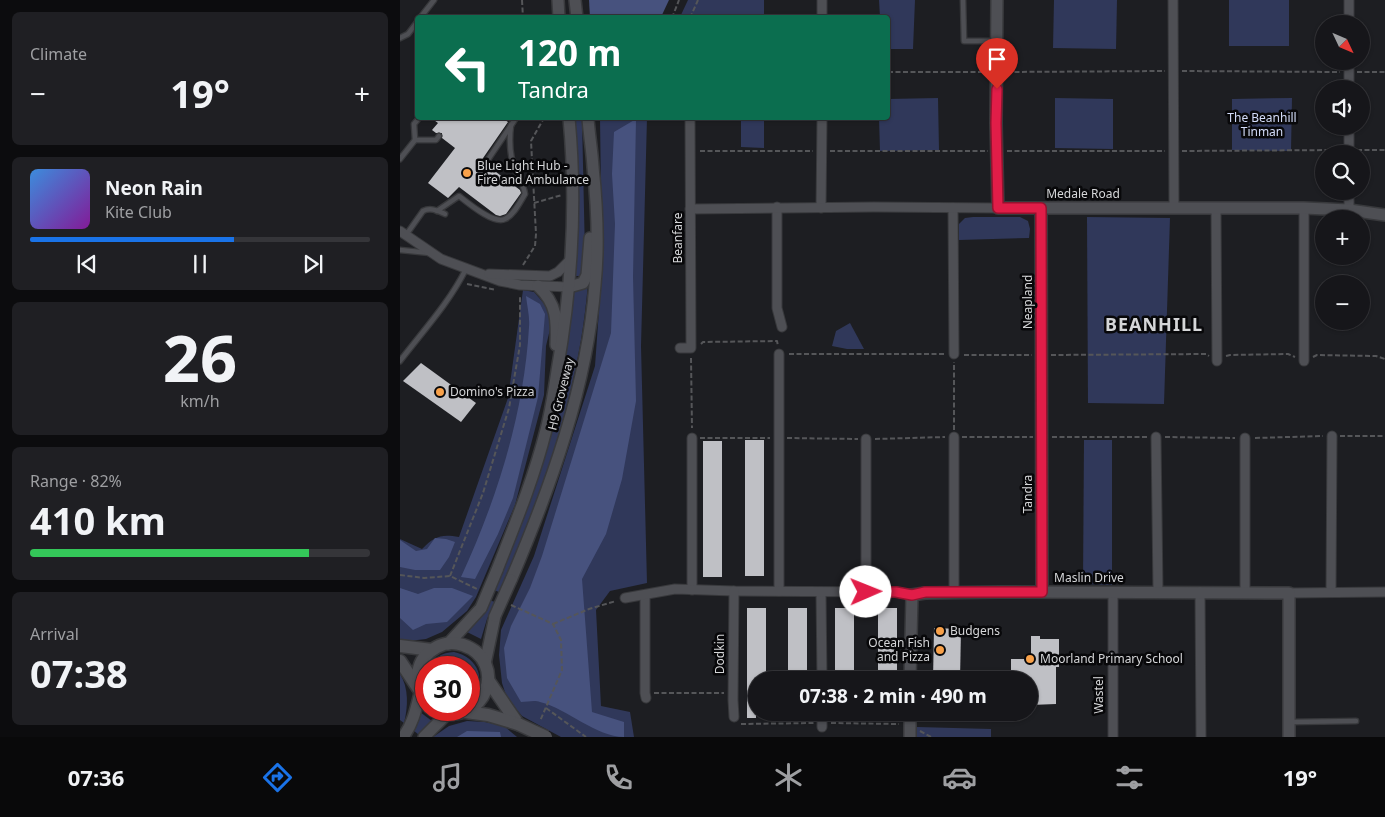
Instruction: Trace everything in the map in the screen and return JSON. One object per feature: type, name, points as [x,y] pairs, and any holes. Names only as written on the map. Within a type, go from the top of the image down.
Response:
[{"type":"main road","points":[[426,656],[432,650],[448,644],[459,644],[470,648],[479,655],[485,664],[488,680],[486,690],[480,701]]},
{"type":"main road","points":[[400,646],[432,650]]},
{"type":"main road","points":[[400,661],[415,684]]},
{"type":"main road","points":[[488,680],[518,724]]},
{"type":"main road","points":[[480,714],[518,724],[546,737]]},
{"type":"street","points":[[558,0],[559,15]]},
{"type":"street","points":[[575,0],[577,15]]},
{"type":"street","points":[[822,0],[822,15]]},
{"type":"street","points":[[997,0],[996,151],[998,208]]},
{"type":"street","points":[[1173,0],[1174,208]]},
{"type":"street","points":[[1349,0],[1349,15]]},
{"type":"street","points":[[1349,72],[1349,80]]},
{"type":"street","name":"H9 Groveway","points":[[448,644],[481,608],[526,496],[546,430],[564,334],[572,259],[574,182],[569,120]]},
{"type":"street","name":"H9 Groveway","points":[[485,664],[495,616],[532,529],[554,470],[566,434],[584,364],[596,285],[594,168],[588,120]]},
{"type":"street","name":"Beanfare","points":[[690,120],[690,209],[695,348]]},
{"type":"street","points":[[821,208],[822,120]]},
{"type":"street","points":[[1349,200],[1349,210]]},
{"type":"street","points":[[777,208],[777,308],[782,327]]},
{"type":"street","points":[[953,208],[954,354]]},
{"type":"street","name":"Neapland","points":[[1041,208],[1041,396]]},
{"type":"street","points":[[1216,208],[1217,361]]},
{"type":"street","points":[[1304,208],[1304,361]]},
{"type":"street","name":"Medale Road","points":[[690,209],[1304,208],[1349,210]]},
{"type":"street","name":"Medale Road","points":[[1370,214],[1385,216]]},
{"type":"street","points":[[402,234],[431,254],[500,281],[520,285],[569,287],[583,283],[587,275],[590,233],[596,217]]},
{"type":"street","points":[[483,274],[550,276],[558,272],[572,259]]},
{"type":"street","points":[[538,286],[549,297],[555,310],[556,343],[552,399]]},
{"type":"street","points":[[680,348],[695,348]]},
{"type":"street","points":[[779,354],[779,591]]},
{"type":"street","name":"Tandra","points":[[1041,396],[1042,592]]},
{"type":"street","points":[[1156,436],[1158,591]]},
{"type":"street","points":[[1331,592],[1332,436]]},
{"type":"street","points":[[954,437],[954,592]]},
{"type":"street","points":[[692,438],[692,590]]},
{"type":"street","points":[[1245,438],[1245,591]]},
{"type":"street","points":[[866,439],[866,592]]},
{"type":"street","name":"Maslin Drive","points":[[625,598],[675,589],[896,592],[912,595],[925,592],[1385,592]]},
{"type":"street","name":"Dodkin","points":[[734,591],[734,717]]},
{"type":"street","points":[[821,592],[822,671]]},
{"type":"street","name":"Wastel","points":[[1113,592],[1113,737]]},
{"type":"street","points":[[1200,592],[1201,737]]},
{"type":"street","points":[[1289,592],[1289,737]]},
{"type":"street","points":[[645,595],[646,695]]},
{"type":"street","points":[[910,671],[912,595]]},
{"type":"street","points":[[406,733],[415,714]]},
{"type":"street","points":[[424,737],[435,721]]},
{"type":"street","points":[[822,721],[822,727]]},
{"type":"street","points":[[910,721],[910,737]]},
{"type":"lane","points":[[422,15],[434,0]]},
{"type":"lane","points":[[963,0],[964,41],[997,41]]},
{"type":"lane","points":[[400,38],[408,34],[415,26]]},
{"type":"lane","points":[[400,159],[415,140],[414,124],[417,120]]},
{"type":"lane","points":[[485,164],[515,120]]},
{"type":"lane","points":[[438,211],[459,196],[490,218],[502,221],[507,219],[525,194],[524,187],[511,159],[509,140],[512,125]]},
{"type":"lane","points":[[415,140],[436,140],[439,136]]},
{"type":"lane","points":[[402,234],[427,209],[445,214]]},
{"type":"lane","points":[[400,250],[431,254]]},
{"type":"lane","points":[[400,361],[444,304],[466,269]]},
{"type":"lane","points":[[1290,722],[1356,720]]},
{"type":"path","points":[[522,0],[523,15]]},
{"type":"path","points":[[673,15],[679,0]]},
{"type":"path","points":[[691,15],[698,0]]},
{"type":"path","points":[[890,72],[1385,72]]},
{"type":"path","points":[[522,275],[523,262],[535,246],[531,141],[543,120]]},
{"type":"path","points":[[691,150],[1315,152]]},
{"type":"path","points":[[1370,151],[1385,150]]},
{"type":"path","points":[[534,203],[562,196],[562,189]]},
{"type":"path","points":[[450,576],[483,493],[509,408],[520,345],[520,285]]},
{"type":"path","points":[[692,438],[695,348],[703,342],[777,341],[779,354],[1206,354],[1217,361],[1230,354],[1288,354],[1304,361],[1317,355],[1376,356],[1385,358]]},
{"type":"path","points":[[954,354],[954,437]]},
{"type":"path","points":[[400,575],[424,578],[450,576],[484,592]]},
{"type":"path","points":[[553,624],[589,609],[625,598]]},
{"type":"path","points":[[510,604],[553,624],[562,640],[562,670],[546,708],[586,737]]},
{"type":"path","points":[[646,695],[734,693]]},
{"type":"green space","points":[[688,0],[764,0],[764,15],[681,15]]},
{"type":"green space","points":[[879,0],[915,0],[913,49],[890,49],[890,15],[880,15]]},
{"type":"green space","points":[[1054,0],[1117,0],[1116,49],[1053,48]]},
{"type":"green space","points":[[1229,0],[1289,0],[1289,46],[1229,46]]},
{"type":"green space","points":[[938,98],[939,150],[880,151],[879,120],[890,120],[890,99]]},
{"type":"green space","points":[[1055,98],[1113,99],[1113,149],[1055,148]]},
{"type":"green space","name":"The Beanhill Tinman","points":[[1292,98],[1291,151],[1232,150],[1232,99]]},
{"type":"green space","points":[[575,120],[582,120],[585,255],[581,276],[575,276],[578,222]]},
{"type":"green space","points":[[600,120],[647,120],[641,346],[647,583],[610,591],[596,610],[601,706],[630,712],[634,737],[561,737],[522,716],[507,698],[502,683],[499,655],[501,630],[534,556],[595,366],[602,268]]},
{"type":"green space","points":[[741,120],[764,120],[764,148],[741,147]]},
{"type":"green space","points":[[1020,217],[1028,221],[1030,229],[1029,238],[959,240],[959,224],[965,218]]},
{"type":"green space","points":[[1087,217],[1170,218],[1164,404],[1088,403]]},
{"type":"green space","points":[[588,282],[577,362],[557,440],[530,517],[499,592],[494,590],[554,416],[565,357],[574,291]]},
{"type":"green space","points":[[523,290],[534,292],[547,307],[551,325],[546,346],[544,395],[515,505],[476,597],[467,611],[442,632],[426,639],[400,640],[400,539],[422,549],[439,537],[459,537],[508,398]]},
{"type":"green space","points":[[850,323],[864,349],[847,349],[832,346],[836,331]]},
{"type":"green space","points":[[1084,440],[1112,440],[1112,585],[1083,584]]},
{"type":"green space","points":[[489,600],[495,602],[481,639],[467,632],[481,617]]},
{"type":"green space","points":[[454,652],[464,656],[439,656]]},
{"type":"green space","points":[[400,674],[405,685],[407,698],[404,723],[400,720]]},
{"type":"green space","points":[[416,721],[432,721],[419,735],[413,730]]},
{"type":"green space","points":[[467,721],[485,722],[504,726],[517,737],[433,737],[449,726]]},
{"type":"green space","points":[[917,727],[991,729],[991,737],[917,737]]},
{"type":"shaded area","points":[[589,0],[669,0],[662,15],[590,15]]},
{"type":"shaded area","points":[[636,120],[633,277],[636,401],[622,479],[606,534],[582,579],[592,712],[624,722],[624,737],[603,733],[561,710],[540,702],[521,702],[507,678],[504,648],[511,626],[530,588],[542,556],[611,333],[615,224],[612,174],[614,132]]},
{"type":"shaded area","points":[[526,296],[540,304],[545,314],[538,397],[513,498],[498,534],[475,579],[461,577],[497,487],[515,424],[526,360],[529,327]]},
{"type":"shaded area","points":[[435,538],[455,542],[449,557],[440,570],[415,570],[400,567],[400,540],[416,551],[427,549]]},
{"type":"shaded area","points":[[400,588],[418,594],[434,588],[452,588],[473,596],[447,622],[426,624],[413,630],[400,618]]},
{"type":"shaded area","points":[[467,731],[500,732],[501,737],[457,737]]},
{"type":"building","name":"Blue Light Hub - Fire and Ambulance","points":[[434,120],[505,120],[508,122],[481,161],[482,167],[488,166],[520,190],[521,193],[506,214],[496,215],[459,187],[448,198],[428,183],[455,148],[442,138],[442,133],[436,133],[432,130],[438,123]]},
{"type":"building","name":"Domino's Pizza","points":[[421,363],[476,403],[461,422],[403,381]]},
{"type":"building","points":[[745,440],[764,440],[764,576],[745,576]]},
{"type":"building","points":[[703,441],[722,441],[722,577],[703,577]]},
{"type":"building","points":[[747,608],[766,608],[766,671],[748,671],[747,718]]},
{"type":"building","points":[[788,608],[807,608],[807,671],[788,671]]},
{"type":"building","points":[[835,608],[854,608],[854,671],[835,671]]},
{"type":"building","points":[[878,608],[897,608],[897,671],[878,671]]},
{"type":"building","points":[[934,628],[961,629],[960,671],[933,671]]},
{"type":"building","name":"Moorland Primary School","points":[[1031,636],[1040,636],[1040,639],[1059,639],[1059,667],[1056,667],[1056,704],[1038,705],[1038,671],[1011,671],[1011,659],[1031,659]]},
{"type":"place","name":"Blue Light Hub - Fire and Ambulance","points":[[467,173]]},
{"type":"place","name":"Domino's Pizza","points":[[440,392]]},
{"type":"place","name":"Budgens","points":[[940,631]]},
{"type":"place","name":"Ocean Fish and Pizza","points":[[940,650]]},
{"type":"place","name":"Moorland Primary School","points":[[1030,659]]},
{"type":"district","name":"BEANHILL","points":[[1154,325]]},
{"type":"route","points":[[866,592],[896,592],[912,595],[925,592],[1042,592],[1041,208],[998,208],[997,89]]}]
